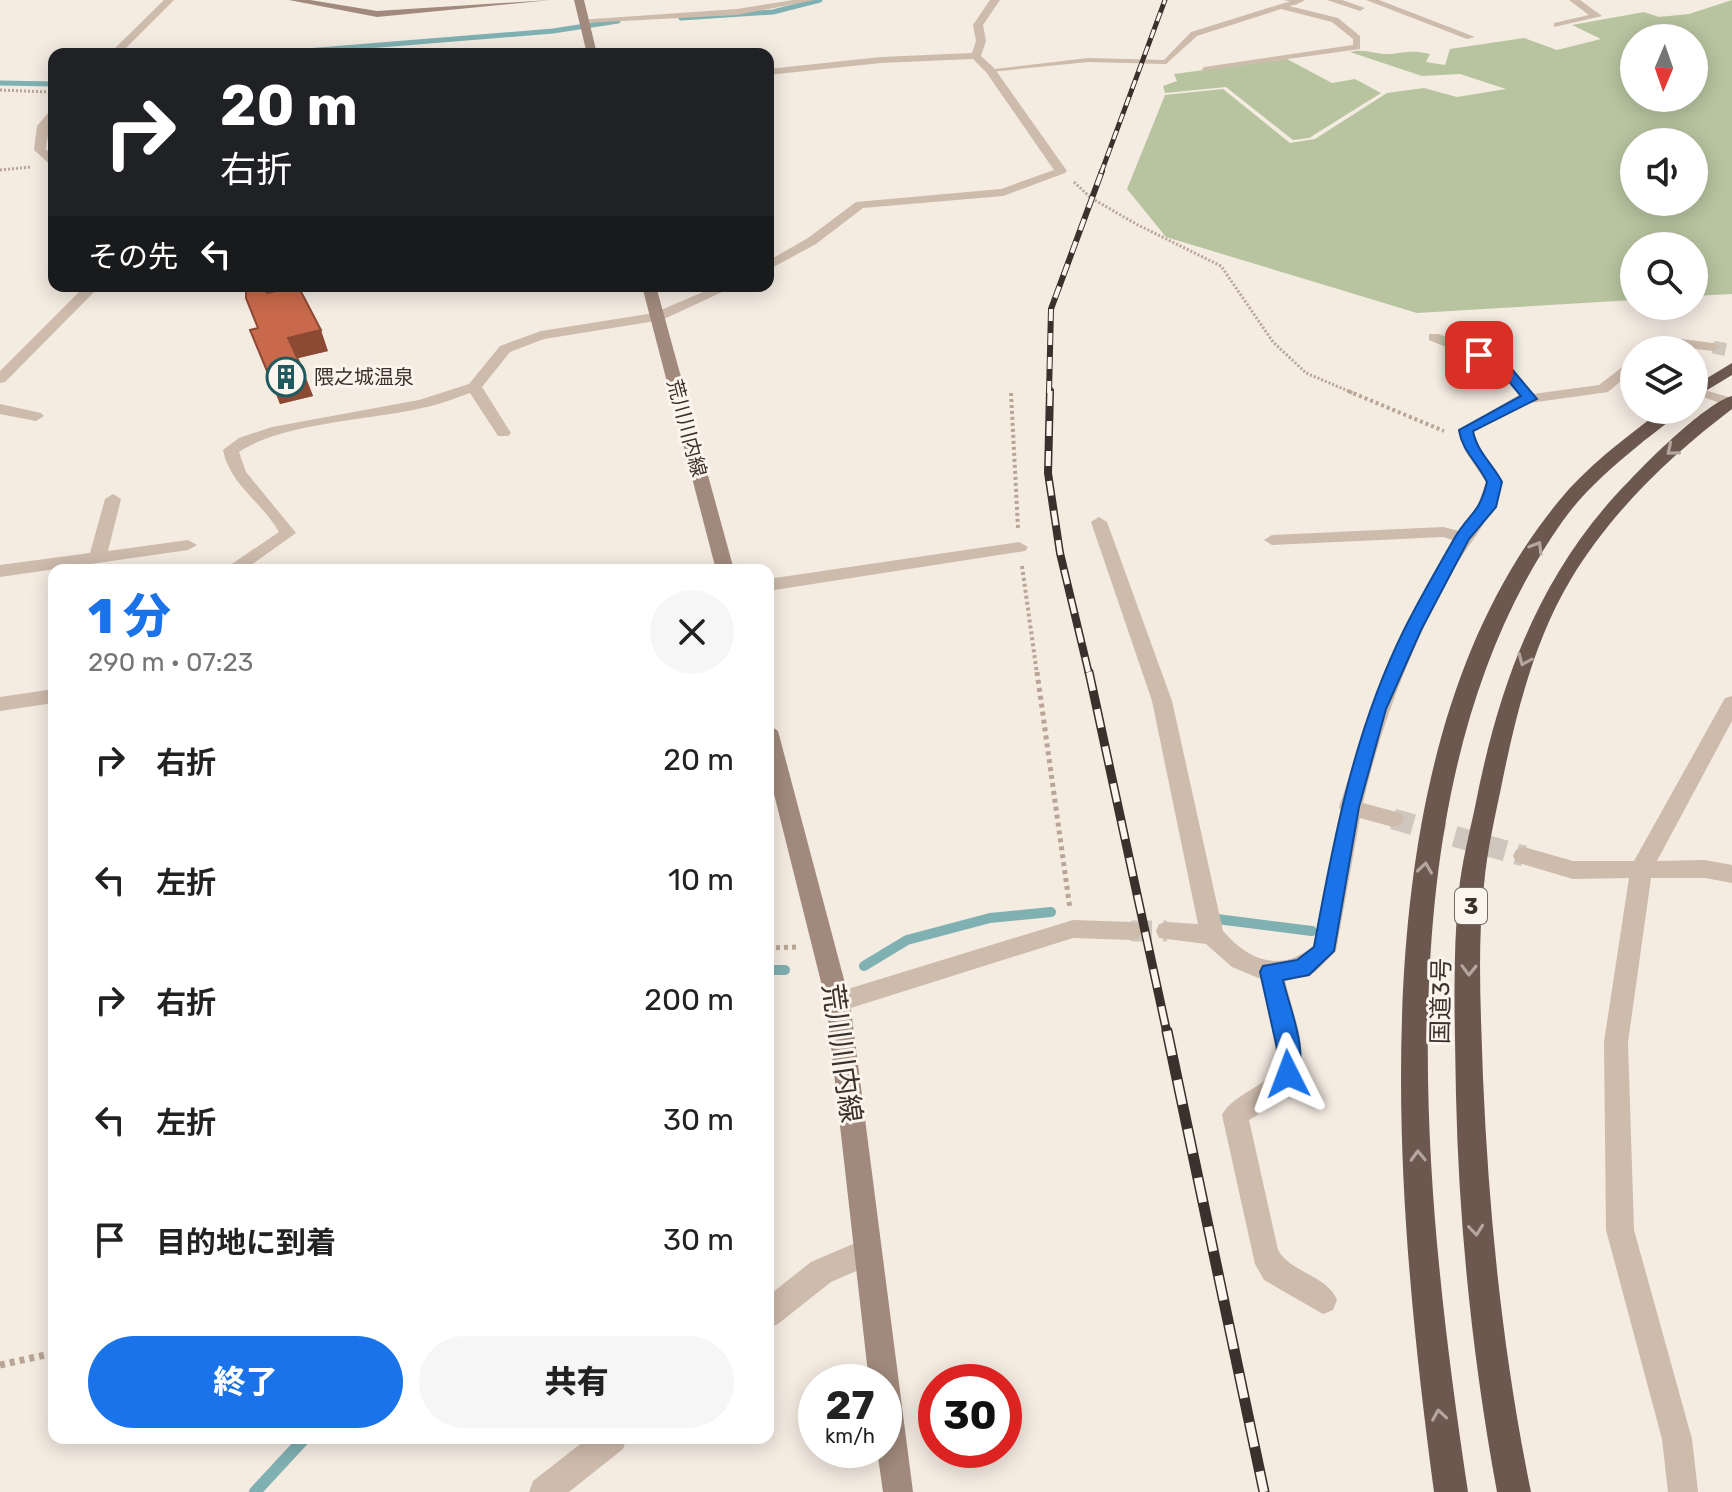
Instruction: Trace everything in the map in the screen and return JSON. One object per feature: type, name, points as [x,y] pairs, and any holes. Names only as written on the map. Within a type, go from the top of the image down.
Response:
[{"type":"highway","points":[[1708,383],[1732,368]]},
{"type":"highway","name":"国道3号","points":[[1514,1492],[1494,1395],[1472,1194],[1468,1029],[1471,890],[1491,778],[1514,684],[1553,597],[1591,537],[1648,469],[1731,402]]},
{"type":"highway","name":"国道3号","points":[[1451,1492],[1434,1377],[1424,1252],[1414,1009],[1424,870],[1443,768],[1471,675],[1507,597],[1553,520],[1611,457],[1654,424]]},
{"type":"main road","points":[[298,0],[377,14],[546,0]]},
{"type":"main road","points":[[579,0],[591,48]]},
{"type":"main road","name":"荒川川内線","points":[[651,292],[723,564]]},
{"type":"main road","name":"荒川川内線","points":[[774,754],[838,1002],[882,1364]]},
{"type":"main road","name":"荒川川内線","points":[[895,1468],[898,1492]]},
{"type":"street","points":[[120,48],[169,0]]},
{"type":"street","points":[[585,23],[737,12],[810,0]]},
{"type":"street","points":[[976,56],[981,41],[978,25],[995,0]]},
{"type":"street","points":[[1332,0],[1360,8]]},
{"type":"street","points":[[1371,0],[1470,37]]},
{"type":"street","points":[[1557,25],[1597,16],[1574,0]]},
{"type":"street","points":[[774,71],[881,60],[976,56],[990,70],[1061,171],[1003,192],[860,205],[812,241],[774,263]]},
{"type":"street","points":[[48,118],[42,126],[40,150],[48,159]]},
{"type":"street","points":[[3,372],[55,328],[88,292]]},
{"type":"street","points":[[241,564],[288,533],[282,519],[231,461],[231,450],[244,441],[277,430],[422,404],[474,387],[505,349],[541,335],[657,317],[714,292]]},
{"type":"street","points":[[1434,337],[1502,365],[1530,399]]},
{"type":"street","points":[[1708,346],[1713,347]]},
{"type":"street","points":[[1099,522],[1162,701],[1212,935],[1225,952],[1271,972],[1302,968],[1324,951],[1349,807],[1378,709],[1412,630],[1463,537],[1488,507],[1494,482],[1464,435],[1466,430],[1518,400],[1603,389],[1620,374]]},
{"type":"street","points":[[474,387],[503,433]]},
{"type":"street","points":[[1708,395],[1731,402]]},
{"type":"street","points":[[0,409],[36,416]]},
{"type":"street","points":[[97,558],[113,499]]},
{"type":"street","points":[[1272,540],[1443,532],[1463,537]]},
{"type":"street","points":[[52,564],[188,545]]},
{"type":"street","points":[[774,584],[1019,547]]},
{"type":"street","points":[[0,571],[48,565]]},
{"type":"street","points":[[0,704],[48,697]]},
{"type":"street","points":[[1683,1492],[1677,1439],[1620,1230],[1616,1042],[1641,869],[1732,703]]},
{"type":"street","points":[[1349,807],[1393,819]]},
{"type":"street","points":[[1524,856],[1573,870],[1705,869],[1732,874]]},
{"type":"street","points":[[838,1002],[1073,929],[1131,931]]},
{"type":"street","points":[[1167,931],[1212,935]]},
{"type":"street","points":[[1271,972],[1290,1053],[1288,1074],[1269,1093],[1235,1115],[1265,1254],[1274,1270],[1323,1300]]},
{"type":"street","points":[[774,1309],[821,1272],[867,1252]]},
{"type":"street","points":[[544,1492],[604,1444]]},
{"type":"lane","points":[[990,70],[1088,60],[1166,62],[1182,41],[1194,34],[1292,2],[1335,20],[1357,38],[1357,47],[1204,69]]},
{"type":"path","points":[[0,90],[48,92]]},
{"type":"path","points":[[0,170],[48,166]]},
{"type":"path","points":[[1061,171],[1091,198],[1221,266],[1273,342],[1306,373],[1437,430],[1464,435]]},
{"type":"path","points":[[1011,393],[1019,547],[1073,929]]},
{"type":"path","points":[[0,1365],[48,1354]]},
{"type":"green space","points":[[1732,0],[1732,294],[1708,295],[1708,232],[1620,232],[1620,301],[1417,313],[1166,237],[1127,189],[1165,95],[1223,89],[1290,143],[1315,139],[1387,93],[1424,88],[1457,97],[1506,89],[1460,74],[1422,76],[1350,52],[1419,52],[1430,54],[1426,62],[1445,65],[1450,49],[1524,38],[1557,50],[1601,39],[1572,25],[1644,12],[1659,17],[1689,14]]},
{"type":"green space","points":[[1287,59],[1332,83],[1355,79],[1381,93],[1309,138],[1293,140],[1226,87],[1165,93],[1163,86],[1177,81],[1174,74]]},
{"type":"building","points":[[246,292],[301,292],[321,330],[288,338],[305,375],[272,383],[250,330],[258,328]]},
{"type":"waterway","points":[[681,18],[773,12],[820,0]]},
{"type":"waterway","points":[[343,48],[553,31],[618,21]]},
{"type":"waterway","points":[[0,83],[48,84]]},
{"type":"waterway","points":[[864,966],[907,940],[990,918],[1051,912]]},
{"type":"waterway","points":[[1217,919],[1312,931]]},
{"type":"waterway","points":[[774,970],[785,970]]},
{"type":"waterway","points":[[255,1492],[299,1444]]},
{"type":"tunnel","points":[[1713,347],[1732,351]]},
{"type":"tunnel","points":[[1393,819],[1524,856]]},
{"type":"tunnel","points":[[1131,931],[1167,931]]},
{"type":"railway","points":[[1101,173],[1165,0]]},
{"type":"railway","points":[[1049,393],[1051,309],[1102,171]]},
{"type":"railway","points":[[1050,391],[1048,473],[1060,553],[1089,674]]},
{"type":"railway","points":[[1089,672],[1167,1033]]},
{"type":"railway","points":[[1167,1031],[1264,1492]]},
{"type":"place","name":"隈之城温泉","points":[[286,377]]},
{"type":"route","points":[[1288,1074],[1290,1053],[1271,972],[1302,968],[1324,951],[1349,807],[1378,709],[1412,630],[1463,537],[1488,507],[1494,482],[1485,462],[1468,445],[1464,435],[1466,430],[1518,400],[1530,399],[1502,365],[1479,355]]}]
